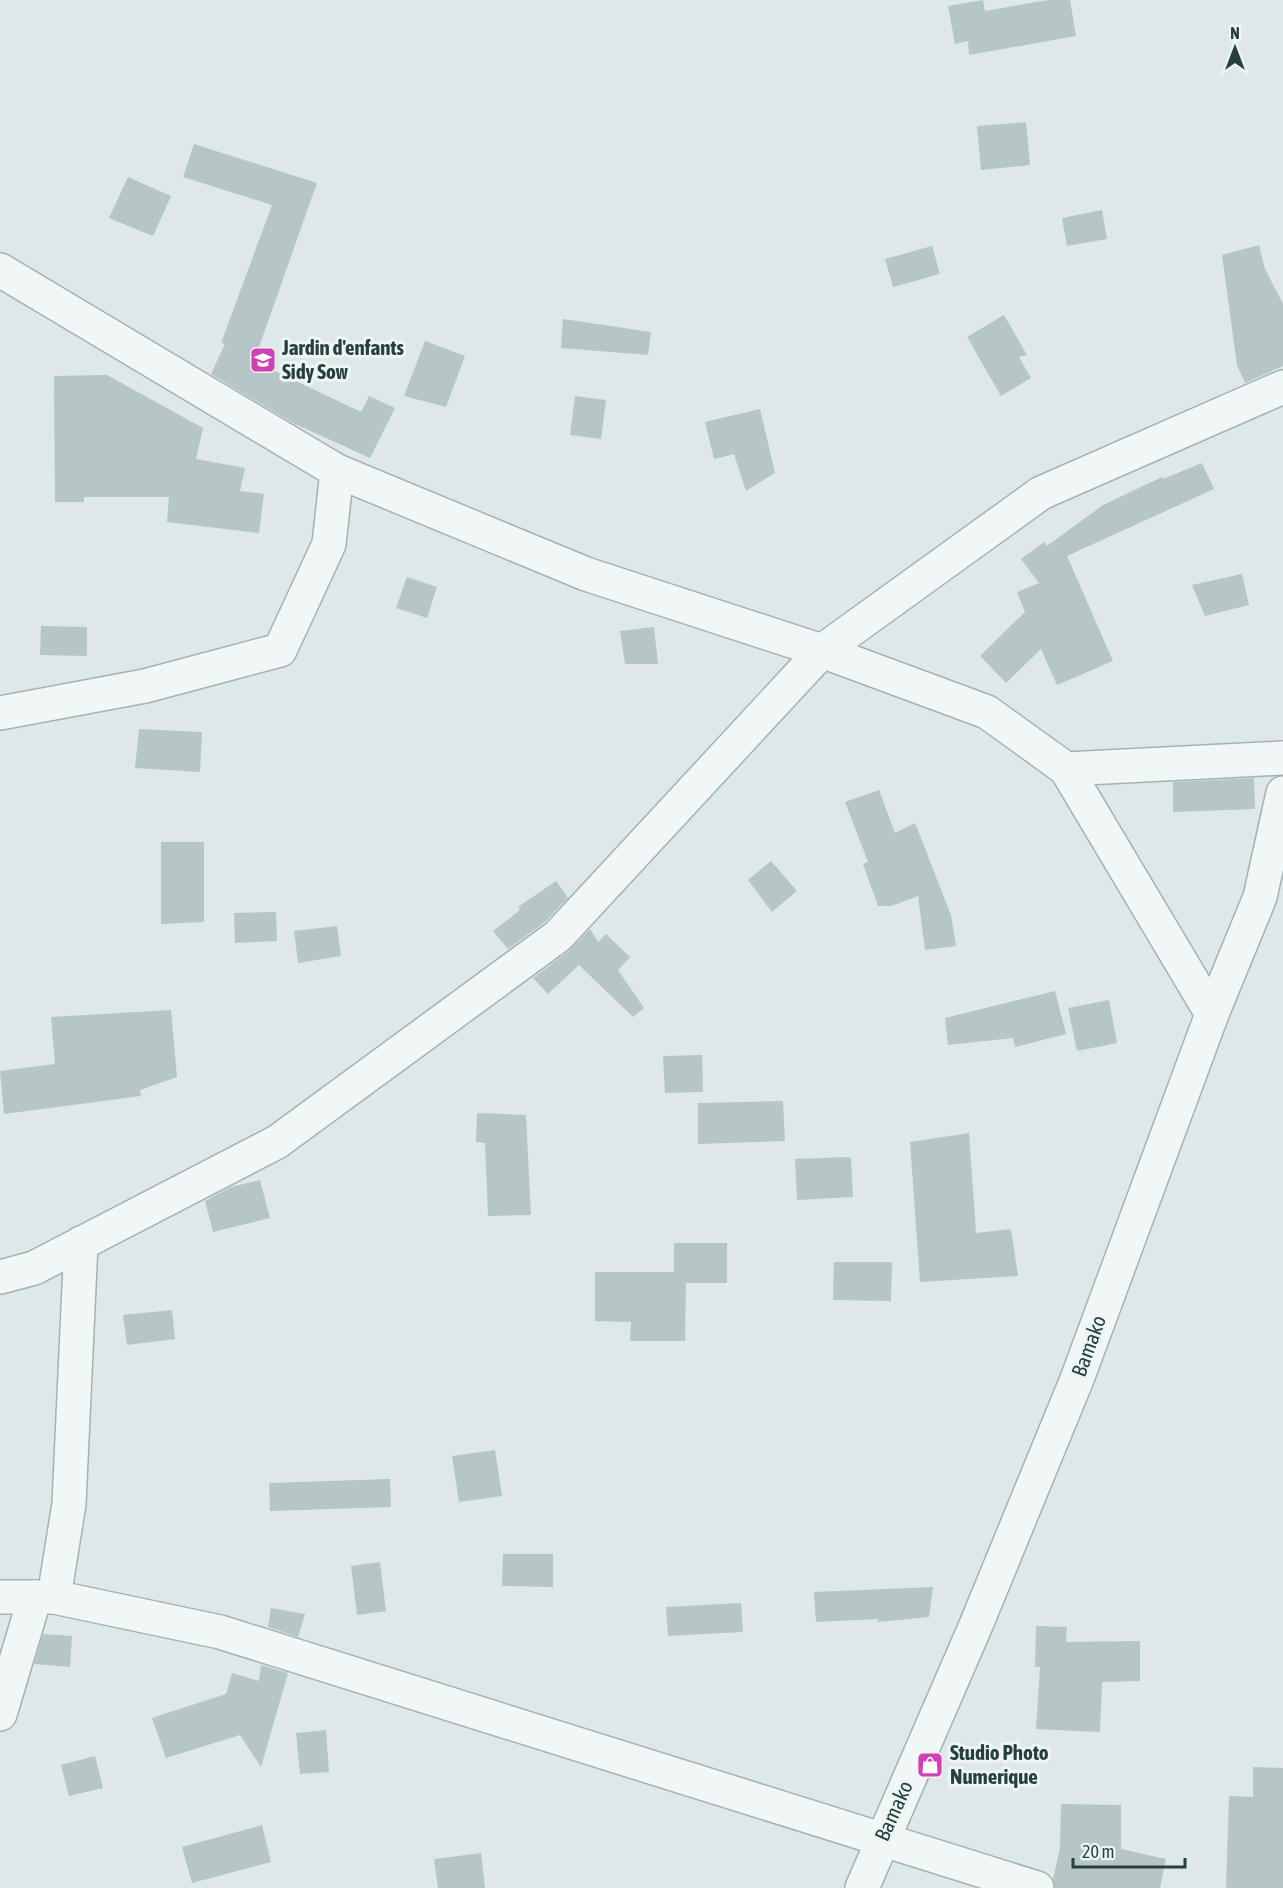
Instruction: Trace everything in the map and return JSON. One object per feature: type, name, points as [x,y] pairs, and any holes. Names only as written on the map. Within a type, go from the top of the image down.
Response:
[{"type":"street","points":[[0,270],[337,471],[586,574],[822,651],[987,712],[1066,769],[1212,1014]]},
{"type":"street","points":[[0,1276],[34,1268],[277,1142],[558,936],[822,651],[1041,493],[1283,387]]},
{"type":"street","points":[[0,713],[146,686],[280,650],[330,544],[337,471]]},
{"type":"street","points":[[1066,769],[1283,758]]},
{"type":"street","name":"Bamako","points":[[862,1888],[976,1625],[1077,1379],[1212,1014],[1260,897],[1283,793]]},
{"type":"street","points":[[0,1714],[44,1597],[69,1504],[81,1243]]},
{"type":"street","points":[[0,1597],[44,1597],[220,1632],[1037,1888]]},
{"type":"building","points":[[983,0],[985,11],[1048,0],[1070,0],[1076,36],[969,55],[968,41],[955,44],[948,6]]},
{"type":"building","points":[[1026,122],[1030,165],[981,170],[977,126]]},
{"type":"building","points":[[194,144],[317,183],[254,361],[361,412],[369,396],[395,408],[370,458],[293,423],[211,374],[225,344],[221,343],[272,205],[183,177]]},
{"type":"building","points":[[128,177],[171,196],[153,236],[109,218]]},
{"type":"building","points":[[1102,210],[1107,239],[1067,246],[1062,218]]},
{"type":"building","points":[[1259,245],[1265,269],[1283,304],[1283,366],[1245,383],[1237,365],[1222,255]]},
{"type":"building","points":[[932,246],[940,274],[893,287],[885,259]]},
{"type":"building","points":[[1004,315],[1027,355],[1019,357],[1031,378],[1001,396],[967,337]]},
{"type":"building","points":[[563,319],[651,332],[648,355],[561,348]]},
{"type":"building","points":[[425,341],[465,356],[446,407],[404,396]]},
{"type":"building","points":[[107,375],[203,428],[196,459],[245,468],[240,491],[264,494],[259,533],[167,522],[169,497],[84,497],[84,502],[55,502],[54,376]]},
{"type":"building","points":[[575,396],[606,400],[601,439],[570,435]]},
{"type":"building","points":[[760,409],[775,473],[746,491],[734,454],[714,459],[705,422]]},
{"type":"building","points":[[1202,463],[1214,489],[1067,556],[1113,661],[1057,685],[1041,649],[1006,683],[980,656],[1025,612],[1017,592],[1039,583],[1021,559],[1044,542],[1047,546],[1103,505],[1162,477],[1163,479]]},
{"type":"building","points":[[1242,574],[1249,605],[1205,616],[1192,585]]},
{"type":"building","points":[[407,577],[437,587],[427,618],[396,608]]},
{"type":"building","points":[[41,626],[87,627],[87,656],[40,655]]},
{"type":"building","points":[[654,627],[658,664],[625,664],[620,631]]},
{"type":"building","points":[[139,729],[202,732],[200,772],[135,768]]},
{"type":"building","points":[[1254,778],[1255,809],[1173,812],[1173,782]]},
{"type":"building","points":[[879,790],[895,833],[915,823],[951,915],[956,946],[925,950],[918,896],[891,906],[878,906],[863,864],[868,862],[845,802]]},
{"type":"building","points":[[161,842],[204,842],[204,922],[161,924]]},
{"type":"building","points":[[771,861],[797,891],[772,912],[748,880]]},
{"type":"building","points":[[556,881],[568,898],[545,922],[508,949],[493,931],[520,910],[518,907]]},
{"type":"building","points":[[276,912],[277,941],[235,943],[234,913]]},
{"type":"building","points":[[337,926],[341,956],[298,963],[294,931]]},
{"type":"building","points":[[590,929],[598,942],[606,934],[630,957],[618,970],[644,1008],[633,1017],[579,965],[548,994],[533,978],[569,951]]},
{"type":"building","points":[[1055,991],[1066,1034],[1015,1047],[1013,1038],[948,1045],[945,1018]]},
{"type":"building","points":[[1109,1000],[1117,1043],[1077,1051],[1068,1008]]},
{"type":"building","points":[[171,1010],[177,1077],[140,1090],[141,1096],[4,1114],[0,1071],[55,1064],[51,1017]]},
{"type":"building","points":[[702,1055],[703,1092],[665,1093],[663,1056]]},
{"type":"building","points":[[783,1101],[785,1141],[698,1144],[698,1103]]},
{"type":"building","points":[[477,1113],[526,1115],[531,1215],[488,1216],[485,1143],[476,1142]]},
{"type":"building","points":[[969,1133],[976,1233],[1011,1229],[1018,1276],[920,1282],[910,1142]]},
{"type":"building","points":[[851,1157],[853,1197],[797,1200],[795,1159]]},
{"type":"building","points":[[260,1180],[270,1218],[213,1232],[205,1201],[231,1187]]},
{"type":"building","points":[[674,1243],[727,1243],[727,1283],[686,1283],[685,1341],[630,1341],[631,1322],[595,1321],[595,1272],[674,1272]]},
{"type":"building","points":[[834,1262],[892,1262],[891,1301],[833,1300]]},
{"type":"building","points":[[172,1310],[175,1339],[127,1345],[123,1315]]},
{"type":"building","points":[[495,1450],[502,1496],[459,1502],[452,1456]]},
{"type":"building","points":[[390,1479],[391,1507],[270,1511],[269,1483]]},
{"type":"building","points":[[503,1554],[553,1554],[553,1587],[502,1586]]},
{"type":"building","points":[[380,1562],[386,1611],[357,1615],[351,1566]]},
{"type":"building","points":[[933,1587],[929,1617],[878,1622],[878,1619],[816,1622],[814,1592]]},
{"type":"building","points":[[741,1603],[743,1632],[668,1636],[666,1607]]},
{"type":"building","points":[[271,1608],[305,1614],[298,1637],[268,1627]]},
{"type":"building","points":[[1036,1626],[1067,1627],[1066,1642],[1140,1641],[1140,1681],[1102,1682],[1100,1732],[1036,1729],[1040,1667],[1035,1667]]},
{"type":"building","points":[[43,1634],[72,1636],[70,1667],[34,1664]]},
{"type":"building","points":[[261,1665],[288,1673],[261,1767],[240,1735],[166,1758],[152,1718],[226,1694],[232,1673],[259,1681]]},
{"type":"building","points":[[326,1730],[329,1772],[300,1774],[296,1733]]},
{"type":"building","points":[[95,1756],[103,1788],[69,1796],[61,1765]]},
{"type":"building","points":[[1253,1767],[1283,1768],[1283,1888],[1226,1888],[1229,1796],[1253,1797]]},
{"type":"building","points":[[1061,1804],[1121,1805],[1121,1849],[1166,1859],[1160,1888],[1055,1888],[1053,1879],[1060,1848]]},
{"type":"building","points":[[262,1825],[271,1862],[192,1883],[182,1847]]},
{"type":"building","points":[[481,1853],[485,1888],[438,1888],[434,1859]]},
{"type":"place","name":"Jardin d'enfants Sidy Sow","points":[[263,360]]},
{"type":"place","name":"Studio Photo Numerique","points":[[930,1765]]}]
